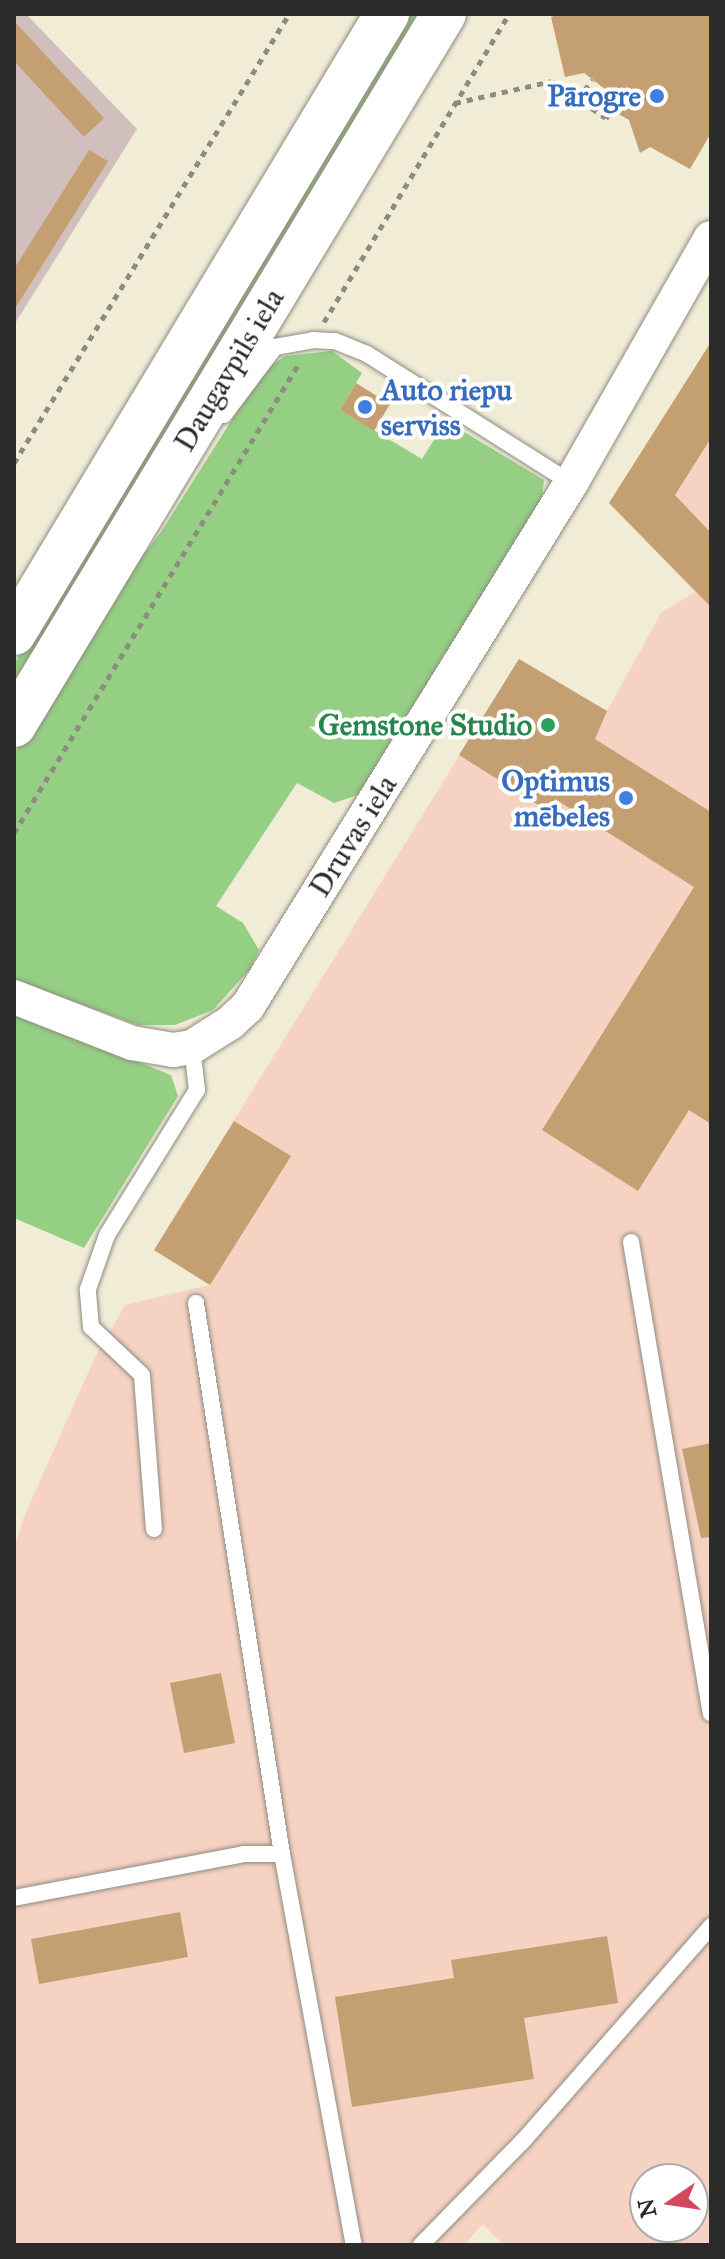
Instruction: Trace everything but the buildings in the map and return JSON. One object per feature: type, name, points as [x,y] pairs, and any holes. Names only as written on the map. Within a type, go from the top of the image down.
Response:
[{"type":"highway","name":"Daugavpils iela","points":[[14,633],[387,14]]},
{"type":"highway","name":"Daugavpils iela","points":[[14,725],[444,14]]},
{"type":"street","name":"Druvas iela","points":[[192,1047],[230,1023],[248,1006],[571,483],[711,238]]},
{"type":"street","points":[[14,997],[132,1043],[173,1050],[192,1047]]},
{"type":"lane","points":[[191,433],[225,415],[275,347],[313,340],[335,341],[367,354],[571,483]]},
{"type":"lane","points":[[154,1529],[142,1375],[91,1327],[88,1289],[107,1235],[197,1090],[192,1047]]},
{"type":"lane","points":[[631,1242],[711,1713]]},
{"type":"lane","points":[[196,1303],[282,1854],[354,2245]]},
{"type":"lane","points":[[14,1898],[244,1854],[282,1854]]},
{"type":"lane","points":[[421,2245],[523,2141],[711,1926]]},
{"type":"path","points":[[14,463],[289,14]]},
{"type":"path","points":[[14,833],[509,14]]},
{"type":"path","points":[[578,100],[592,79]]},
{"type":"path","points":[[454,103],[552,81],[606,118],[612,111]]},
{"type":"shaded area","points":[[14,14],[26,14],[137,129],[14,325]]},
{"type":"shaded area","points":[[711,342],[711,2245],[503,2245],[483,2224],[464,2245],[14,2245],[14,1549],[23,1519],[95,1357],[125,1305],[209,1285],[154,1250],[519,659],[607,711],[661,613],[695,592],[609,503]]},
{"type":"green space","points":[[406,14],[422,14],[14,689],[14,664]]},
{"type":"green space","points":[[332,351],[362,373],[340,410],[422,459],[446,421],[544,480],[542,498],[358,795],[334,803],[297,783],[216,906],[243,923],[259,950],[250,969],[213,1010],[175,1025],[138,1025],[14,980],[14,754],[100,612],[161,532],[262,372],[285,356]]},
{"type":"green space","points":[[14,1012],[171,1075],[178,1096],[84,1248],[14,1218]]},
{"type":"place","name":"Pārogre","points":[[657,96]]},
{"type":"place","name":"Auto riepu serviss","points":[[365,407]]},
{"type":"place","name":"Gemstone Studio","points":[[548,725]]},
{"type":"place","name":"Optimus mēbeles","points":[[626,798]]}]
